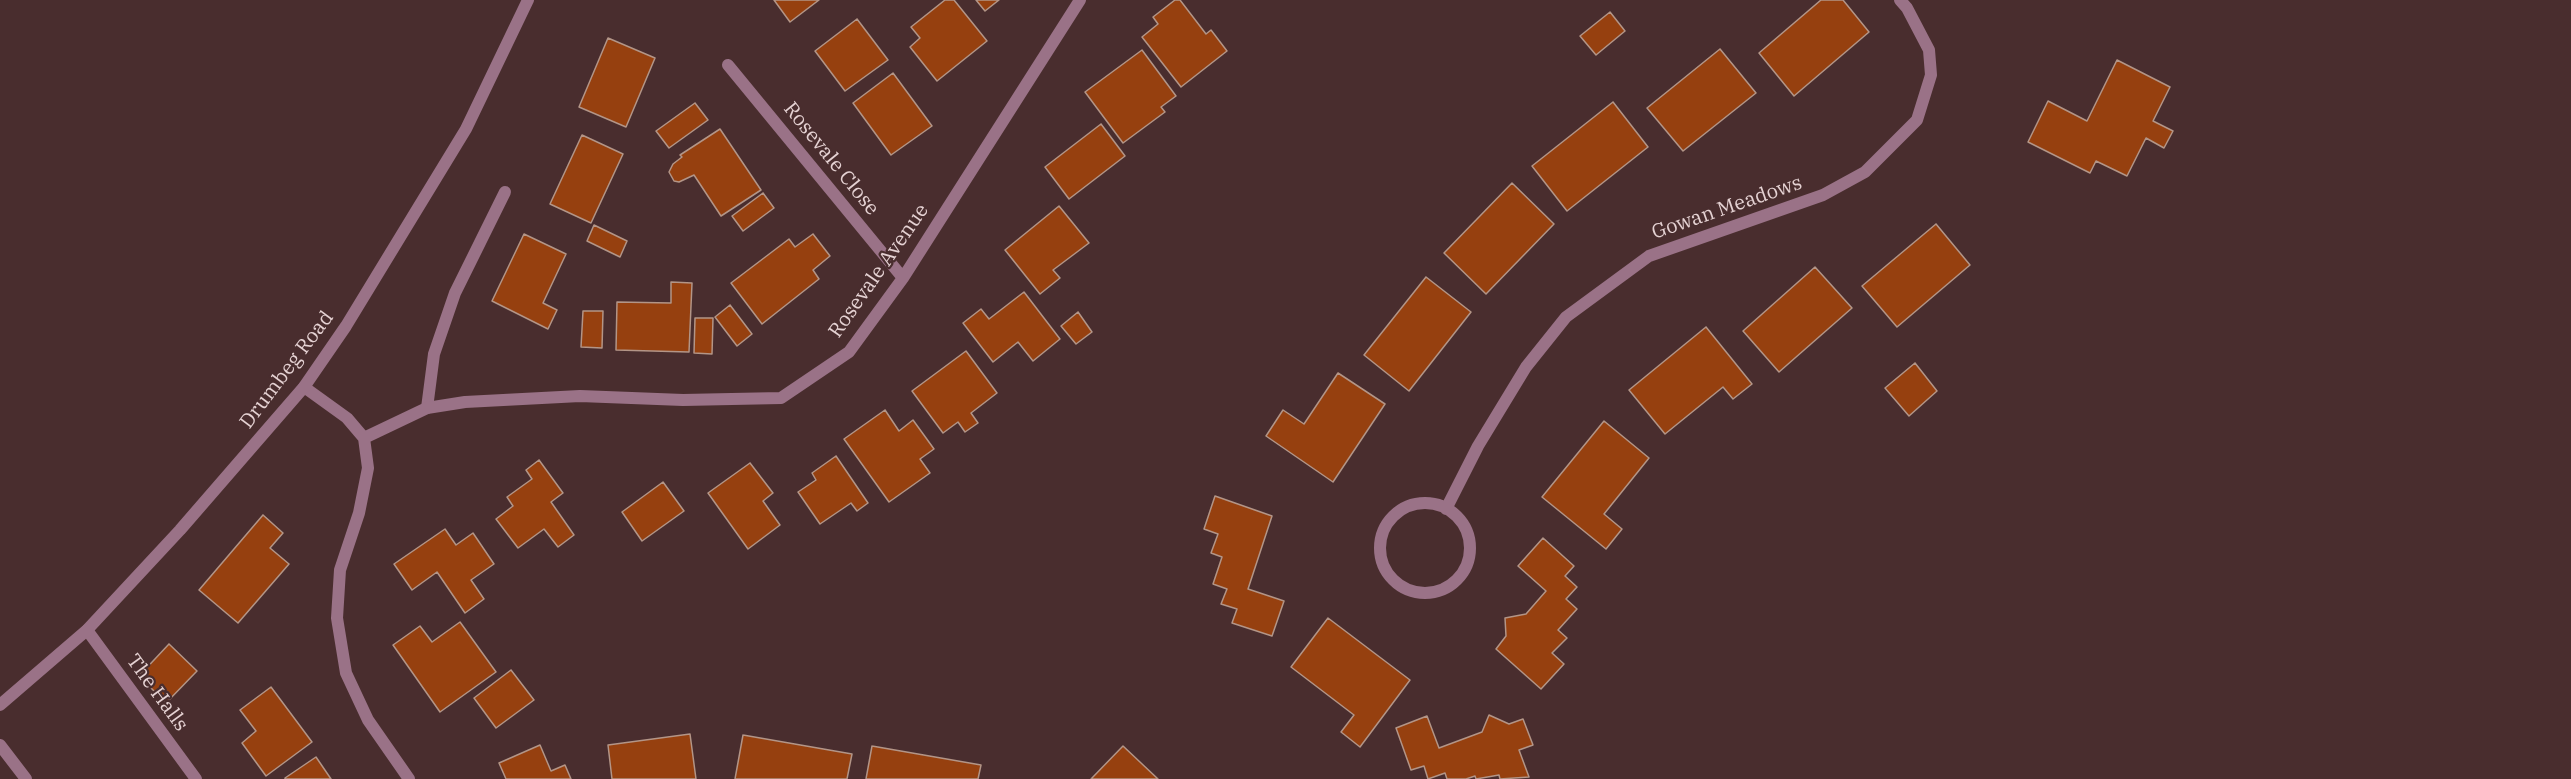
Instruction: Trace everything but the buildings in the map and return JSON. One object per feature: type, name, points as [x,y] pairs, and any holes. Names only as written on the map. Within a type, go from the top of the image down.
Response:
[{"type":"street","name":"Drumbeg Road","points":[[0,705],[87,630],[187,521],[304,387],[346,326],[466,129],[528,0]]},
{"type":"street","name":"Rosevale Avenue","points":[[364,438],[427,408],[465,402],[580,396],[683,400],[781,398],[849,352],[903,278],[1080,0]]},
{"type":"street","name":"Gowan Meadows","points":[[1446,508],[1478,446],[1526,368],[1566,317],[1649,256],[1823,195],[1865,172],[1917,120],[1931,75],[1929,50],[1907,8],[1900,0]]},
{"type":"street","name":"Rosevale Close","points":[[728,65],[903,278]]},
{"type":"street","points":[[427,408],[434,354],[455,293],[505,192]]},
{"type":"street","points":[[304,387],[347,418],[364,438],[368,468],[359,513],[340,570],[337,618],[346,673],[368,720],[410,779]]},
{"type":"street","points":[[1428,503],[1446,508],[1460,520],[1467,535],[1470,552],[1465,569],[1456,581],[1438,591],[1421,593],[1404,588],[1394,581],[1382,561],[1380,543],[1385,527],[1395,514],[1412,505],[1428,503]]},
{"type":"street","name":"The Halls","points":[[87,630],[196,779]]},
{"type":"street","points":[[0,745],[26,779]]}]
